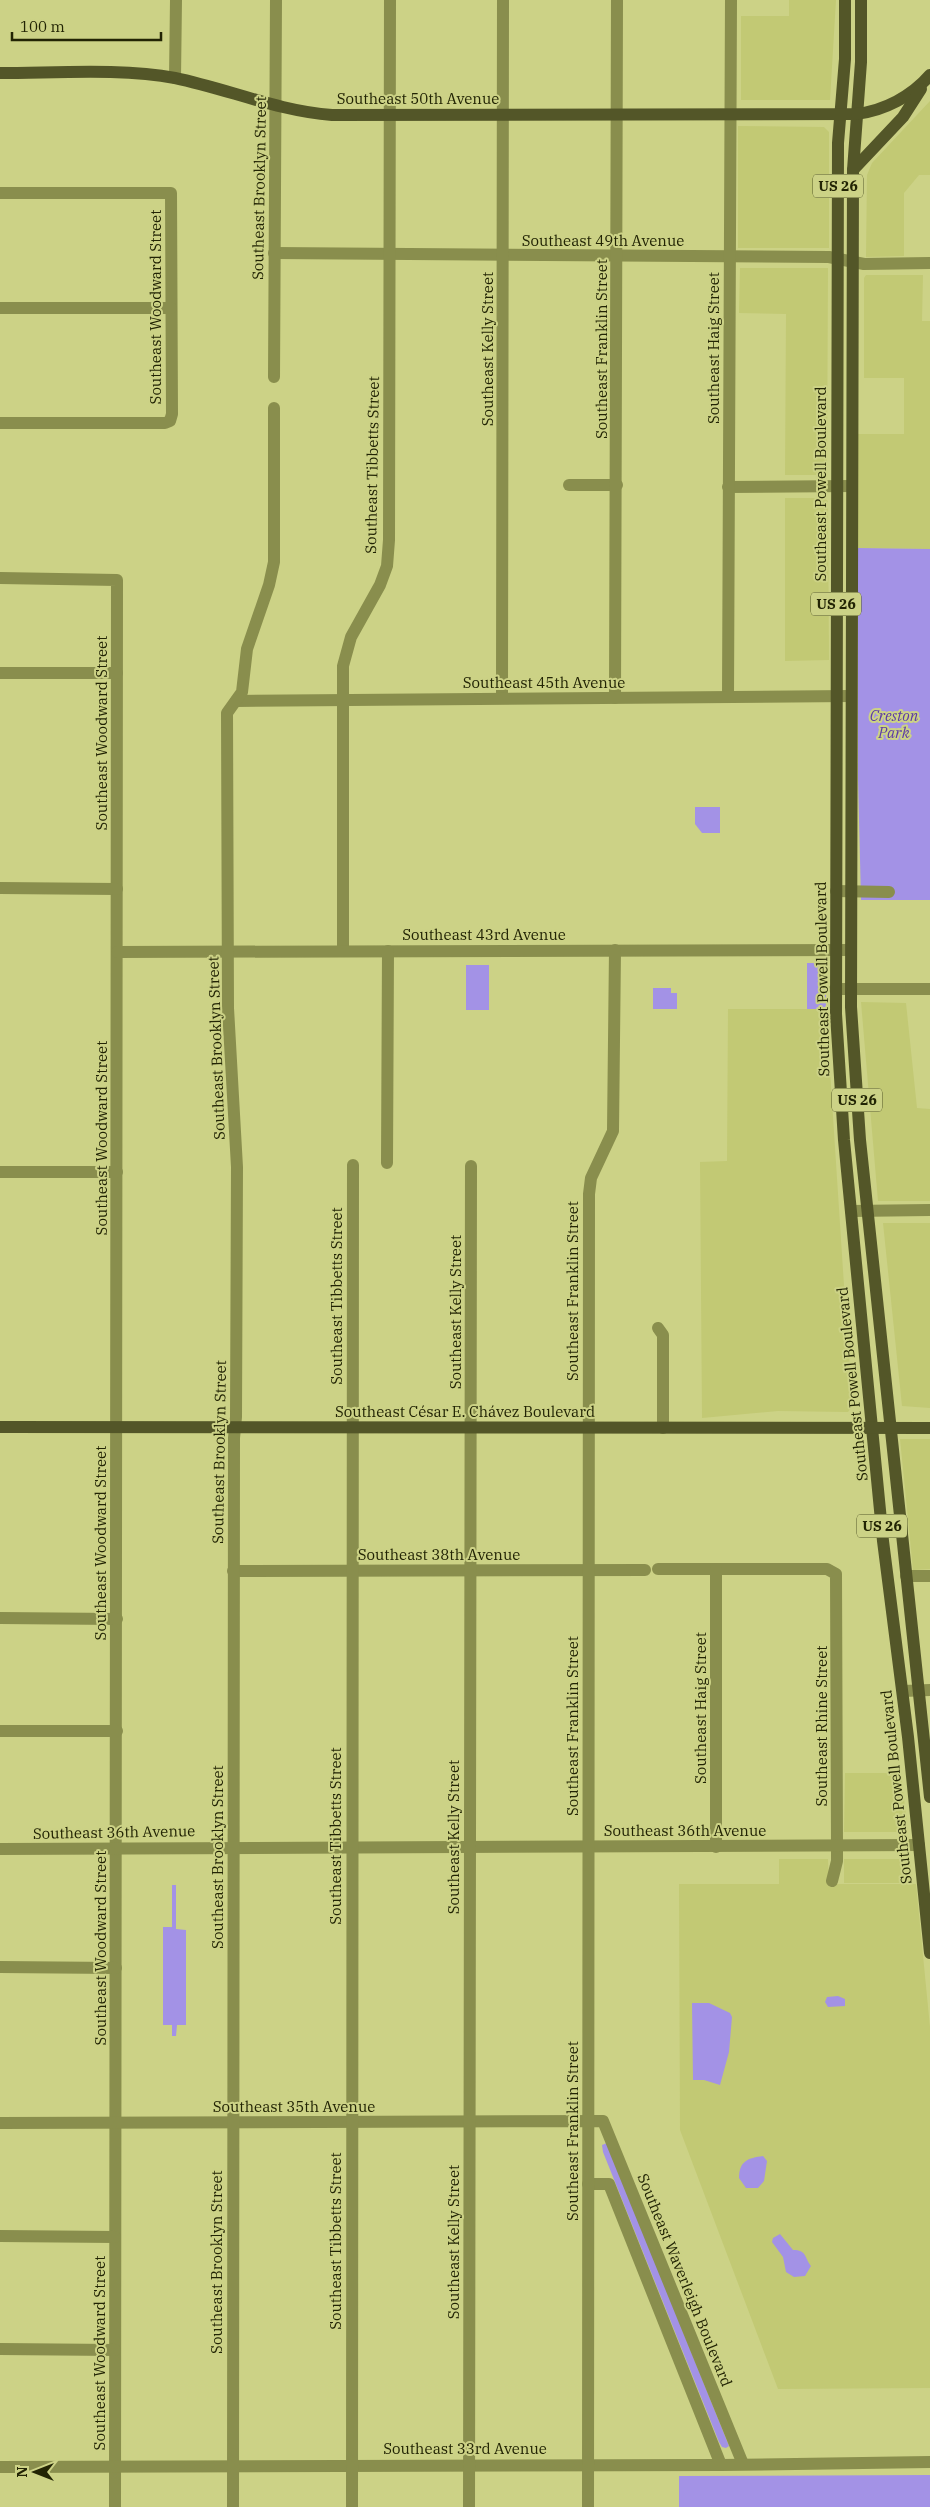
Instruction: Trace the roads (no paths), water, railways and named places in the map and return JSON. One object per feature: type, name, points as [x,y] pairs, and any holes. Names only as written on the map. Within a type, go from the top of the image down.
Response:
[{"type":"main road","name":"Southeast Powell Boulevard","points":[[845,0],[845,59],[838,143],[835,989],[851,1211],[872,1427],[887,1578],[903,1691],[930,1953]]},
{"type":"main road","name":"Southeast Powell Boulevard","points":[[861,0],[860,62],[853,170],[851,989],[860,1140],[906,1576],[925,1690],[930,1797]]},
{"type":"main road","name":"Southeast 50th Avenue","points":[[0,73],[148,74],[175,78],[314,113],[503,115],[856,114],[873,112],[894,103],[929,78]]},
{"type":"main road","points":[[853,170],[903,116],[929,78]]},
{"type":"main road","name":"Southeast César E. Chávez Boulevard","points":[[0,1427],[930,1428]]},
{"type":"main road","points":[[914,1795],[930,1806]]},
{"type":"main road","points":[[919,1845],[930,1859]]},
{"type":"street","points":[[175,78],[176,0]]},
{"type":"street","name":"Southeast Brooklyn Street","points":[[274,377],[276,0]]},
{"type":"street","name":"Southeast Tibbetts Street","points":[[343,950],[341,699],[343,666],[351,636],[376,596],[387,566],[389,540],[390,0]]},
{"type":"street","name":"Southeast Kelly Street","points":[[502,698],[503,0]]},
{"type":"street","name":"Southeast Franklin Street","points":[[615,698],[617,0]]},
{"type":"street","name":"Southeast Haig Street","points":[[728,696],[731,0]]},
{"type":"street","name":"Southeast Woodward Street","points":[[0,193],[171,193],[172,414],[170,421],[164,423],[0,423]]},
{"type":"street","name":"Southeast 49th Avenue","points":[[274,253],[837,259],[864,264],[930,263]]},
{"type":"street","points":[[0,308],[171,308]]},
{"type":"street","name":"Southeast Brooklyn Street","points":[[233,2507],[232,2123],[237,1167],[228,1008],[227,713],[242,692],[251,632],[269,585],[274,562],[274,408]]},
{"type":"street","points":[[569,485],[617,485]]},
{"type":"street","points":[[728,487],[852,486]]},
{"type":"street","name":"Southeast Woodward Street","points":[[0,578],[117,580],[115,2507]]},
{"type":"street","points":[[0,673],[117,673]]},
{"type":"street","name":"Southeast 45th Avenue","points":[[236,701],[851,696]]},
{"type":"street","points":[[0,888],[118,889]]},
{"type":"street","points":[[836,891],[889,892]]},
{"type":"street","name":"Southeast Franklin Street","points":[[588,2507],[589,1186],[613,1130],[615,950]]},
{"type":"street","name":"Southeast 43rd Avenue","points":[[117,952],[851,950]]},
{"type":"street","points":[[387,1163],[388,951]]},
{"type":"street","points":[[835,989],[930,989]]},
{"type":"street","name":"Southeast Tibbetts Street","points":[[352,2507],[351,1570],[353,1165]]},
{"type":"street","name":"Southeast Kelly Street","points":[[470,2507],[471,1166]]},
{"type":"street","points":[[0,1172],[117,1172]]},
{"type":"street","points":[[851,1211],[930,1210]]},
{"type":"street","points":[[658,1328],[662,1335],[662,1428]]},
{"type":"street","name":"Southeast 38th Avenue","points":[[234,1571],[470,1569],[827,1569],[834,1571]]},
{"type":"street","name":"Southeast Haig Street","points":[[716,1569],[716,1846]]},
{"type":"street","name":"Southeast Rhine Street","points":[[832,1881],[837,1861],[837,1578],[834,1571]]},
{"type":"street","points":[[906,1576],[930,1576]]},
{"type":"street","points":[[0,1618],[117,1619]]},
{"type":"street","points":[[903,1691],[925,1690]]},
{"type":"street","points":[[0,1731],[117,1731]]},
{"type":"street","name":"Southeast 36th Avenue","points":[[0,1849],[919,1845]]},
{"type":"street","points":[[0,1967],[116,1968]]},
{"type":"street","name":"Southeast Waverleigh Boulevard","points":[[588,2122],[603,2121],[743,2464]]},
{"type":"street","name":"Southeast 35th Avenue","points":[[0,2123],[588,2122]]},
{"type":"street","points":[[588,2184],[609,2184],[721,2464]]},
{"type":"street","points":[[0,2236],[114,2237]]},
{"type":"street","points":[[0,2349],[115,2350]]},
{"type":"street","name":"Southeast 33rd Avenue","points":[[0,2467],[930,2462]]},
{"type":"park label","name":"Creston Park","points":[[894,724]]}]
